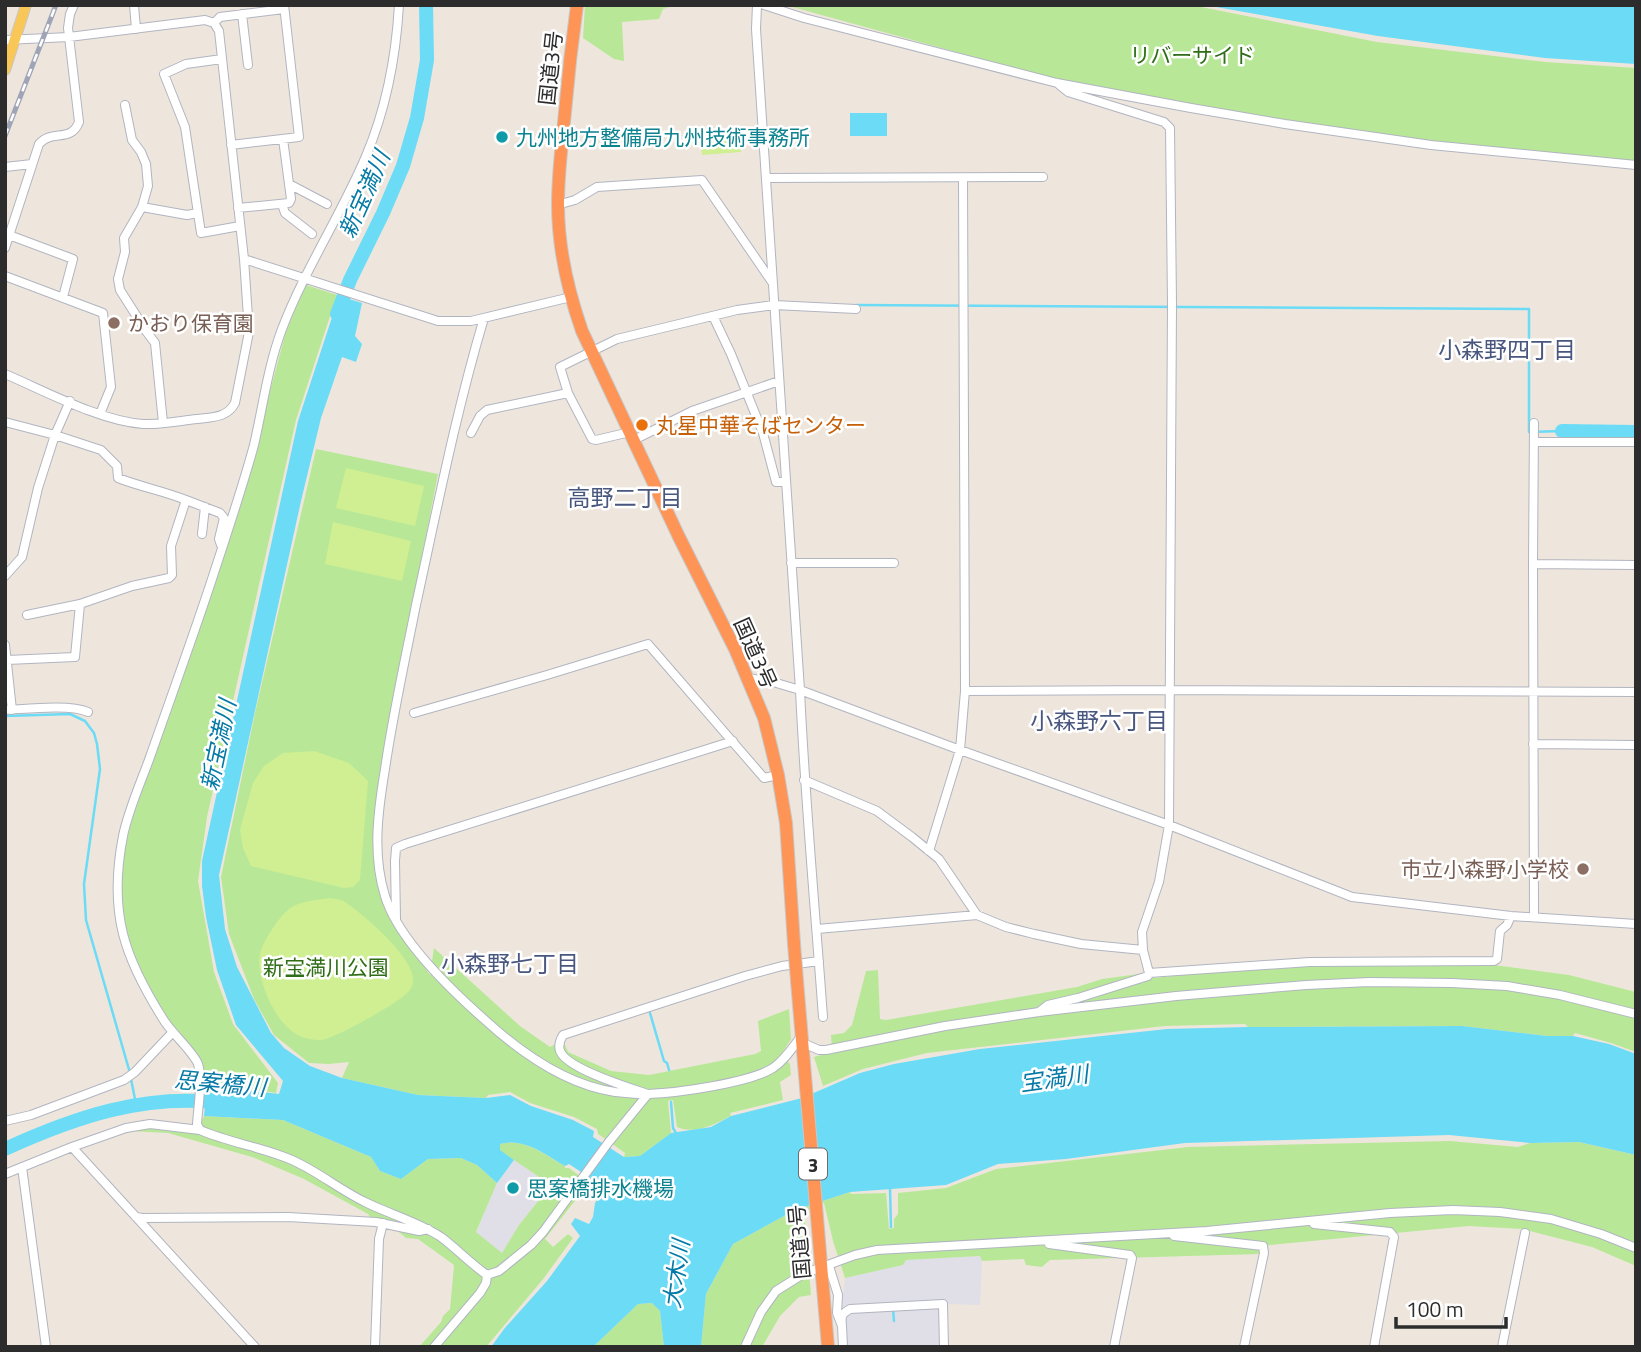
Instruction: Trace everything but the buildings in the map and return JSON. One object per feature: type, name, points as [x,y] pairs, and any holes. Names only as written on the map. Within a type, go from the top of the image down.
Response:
[{"type":"highway","name":"国道3号","points":[[578,5],[559,166],[558,205],[561,242],[571,297],[582,331],[748,678],[764,718],[778,775],[786,823],[828,1347]]},
{"type":"main road","points":[[5,70],[10,40],[26,5]]},
{"type":"street","points":[[5,248],[39,144],[48,137],[72,132],[79,122],[68,22],[74,5]]},
{"type":"street","points":[[134,5],[136,29]]},
{"type":"street","points":[[198,1127],[200,1073],[197,1061],[173,1033],[145,991],[121,931],[117,908],[118,868],[123,833],[222,549],[253,446],[281,331],[303,279],[335,221],[366,155],[386,92],[393,59],[398,5]]},
{"type":"street","points":[[757,5],[756,29],[804,780],[823,1017]]},
{"type":"street","points":[[764,5],[804,18],[1056,83],[1285,124],[1431,145],[1636,165]]},
{"type":"street","points":[[214,23],[220,16],[284,7],[299,137],[231,145]]},
{"type":"street","points":[[242,14],[248,65]]},
{"type":"street","points":[[5,374],[123,421],[163,424],[216,417],[226,414],[235,403],[248,332],[244,259],[219,31],[214,23],[205,20],[69,37],[10,40]]},
{"type":"street","points":[[222,59],[186,64],[164,74],[185,127],[201,233],[240,226]]},
{"type":"street","points":[[1056,83],[1068,92],[1164,122],[1170,128],[1170,825],[1159,882],[1142,932],[1149,973]]},
{"type":"street","points":[[125,105],[132,140],[146,164],[148,186],[142,206],[124,238],[125,252],[118,279],[120,290],[155,343],[163,424]]},
{"type":"street","points":[[238,208],[289,203],[291,199],[283,139]]},
{"type":"street","points":[[5,167],[32,164]]},
{"type":"street","points":[[766,178],[1043,177]]},
{"type":"street","points":[[929,851],[960,750],[965,691],[964,179]]},
{"type":"street","points":[[558,205],[575,200],[597,187],[702,180],[772,282]]},
{"type":"street","points":[[289,184],[327,204]]},
{"type":"street","points":[[282,204],[285,213],[312,234]]},
{"type":"street","points":[[142,206],[187,215],[198,213]]},
{"type":"street","points":[[9,235],[72,259],[63,297]]},
{"type":"street","points":[[244,259],[438,321],[484,318],[571,297]]},
{"type":"street","points":[[5,276],[103,313],[111,387],[100,414]]},
{"type":"street","points":[[779,381],[692,411],[632,436],[596,440],[592,439],[568,393],[560,367],[617,339],[737,310],[774,305],[856,309]]},
{"type":"street","points":[[713,316],[763,433],[776,482],[786,482]]},
{"type":"street","points":[[484,318],[466,377],[391,722],[377,846],[385,897],[404,934],[429,965],[475,1012],[547,1065],[566,1076],[603,1090],[648,1094],[716,1085],[757,1076],[785,1058],[803,1039],[819,1050],[826,1050],[945,1026],[1039,1012],[1220,991],[1368,982],[1507,986],[1560,995],[1636,1014]]},
{"type":"street","points":[[471,433],[480,415],[487,410],[568,393]]},
{"type":"street","points":[[5,576],[22,557],[38,488],[55,435],[70,401]]},
{"type":"street","points":[[5,422],[101,450],[117,466],[118,478],[172,494],[220,513],[223,518],[219,539],[222,549]]},
{"type":"street","points":[[1534,423],[1534,916]]},
{"type":"street","points":[[1535,442],[1636,442]]},
{"type":"street","points":[[27,615],[80,604],[132,586],[169,578],[172,575],[171,546],[186,500]]},
{"type":"street","points":[[202,534],[205,507]]},
{"type":"street","points":[[791,563],[894,563]]},
{"type":"street","points":[[1533,564],[1636,565]]},
{"type":"street","points":[[7,660],[75,657],[80,604]]},
{"type":"street","points":[[5,645],[9,710],[68,708],[88,712]]},
{"type":"street","points":[[414,713],[648,645],[764,778],[778,775]]},
{"type":"street","points":[[748,678],[800,690],[1170,825],[1352,897],[1511,916],[1636,924]]},
{"type":"street","points":[[965,691],[1636,692]]},
{"type":"street","points":[[396,922],[396,848],[429,835],[733,741]]},
{"type":"street","points":[[1534,744],[1636,745]]},
{"type":"street","points":[[804,780],[877,811],[929,851],[939,859],[977,915]]},
{"type":"street","points":[[817,929],[977,915],[1034,934],[1081,944],[1143,950]]},
{"type":"street","points":[[1039,1012],[1048,1005],[1145,978],[1149,973],[1310,962],[1494,961],[1500,932],[1511,916]]},
{"type":"street","points":[[648,1094],[596,1076],[565,1058],[559,1048],[563,1035],[745,976],[782,966],[819,961]]},
{"type":"street","points":[[5,1121],[31,1115],[124,1080],[173,1033]]},
{"type":"street","points":[[487,1275],[499,1271],[543,1232],[608,1143],[648,1094]]},
{"type":"street","points":[[5,1174],[126,1128],[150,1124],[198,1127],[212,1135],[267,1150],[295,1161],[367,1203],[428,1229],[443,1238],[487,1275]]},
{"type":"street","points":[[72,1147],[255,1347]]},
{"type":"street","points":[[22,1167],[46,1347]]},
{"type":"street","points":[[745,1347],[761,1312],[776,1291],[823,1265],[877,1250],[1164,1234],[1422,1211],[1500,1212],[1551,1219],[1636,1248]]},
{"type":"street","points":[[136,1217],[288,1217],[383,1223],[419,1231],[428,1229]]},
{"type":"street","points":[[1297,1222],[1393,1234],[1395,1240],[1374,1347]]},
{"type":"street","points":[[375,1347],[379,1239],[383,1223]]},
{"type":"street","points":[[1502,1347],[1525,1233]]},
{"type":"street","points":[[1164,1234],[1263,1246],[1264,1253],[1244,1347]]},
{"type":"street","points":[[1043,1241],[1052,1245],[1130,1255],[1132,1258],[1114,1347]]},
{"type":"street","points":[[823,1265],[838,1296],[837,1313],[842,1326]]},
{"type":"street","points":[[434,1347],[480,1293],[487,1275]]},
{"type":"street","points":[[843,1347],[841,1316],[850,1309],[943,1304],[944,1347]]},
{"type":"shaded area","points":[[514,1160],[551,1185],[519,1225],[502,1253],[476,1233],[497,1183]]},
{"type":"shaded area","points":[[981,1256],[980,1305],[947,1304],[942,1347],[846,1347],[841,1312],[845,1278],[903,1265],[906,1260]]},
{"type":"green space","points":[[585,5],[677,5],[663,9],[659,19],[622,22],[624,61],[614,59],[583,38]]},
{"type":"green space","name":"リバーサイド","points":[[785,5],[1191,5],[1377,42],[1546,62],[1636,68],[1636,161],[1469,147],[1274,119],[1058,80]]},
{"type":"green space","points":[[740,134],[741,152],[702,155],[700,136]]},
{"type":"green space","name":"新宝満川公園","points":[[306,285],[337,295],[296,420],[207,817],[198,881],[214,972],[233,1024],[278,1083],[276,1093],[205,1082],[195,1053],[164,1016],[140,970],[124,918],[120,876],[133,817],[239,508],[286,331]]},
{"type":"green space","name":"新宝満川公園","points":[[316,449],[438,474],[388,731],[376,871],[384,906],[390,918],[430,975],[434,948],[520,1026],[550,1047],[563,1040],[568,1052],[611,1071],[649,1075],[755,1054],[761,1051],[758,1021],[789,1009],[791,1039],[781,1055],[790,1064],[791,1075],[780,1082],[783,1100],[730,1113],[731,1116],[712,1125],[691,1130],[677,1127],[673,1100],[668,1101],[671,1133],[640,1156],[624,1157],[625,1153],[598,1134],[597,1129],[574,1117],[530,1103],[510,1092],[488,1095],[486,1098],[418,1095],[342,1078],[349,1062],[309,1063],[274,1035],[254,999],[229,934],[221,877],[255,713]]},
{"type":"green space","points":[[346,468],[424,486],[415,526],[336,508]]},
{"type":"green space","points":[[333,522],[411,541],[402,581],[325,564]]},
{"type":"green space","points":[[314,751],[349,763],[368,781],[360,880],[353,887],[344,888],[251,866],[243,848],[240,830],[253,783],[264,766],[283,753]]},
{"type":"green space","points":[[330,898],[345,902],[387,938],[406,961],[413,981],[408,992],[397,1001],[359,1024],[327,1039],[315,1040],[296,1034],[274,1010],[261,975],[260,954],[272,930],[289,909],[303,903]]},
{"type":"green space","points":[[1494,965],[1569,975],[1636,992],[1636,1052],[1575,1033],[1573,1036],[1547,1036],[1462,1026],[1248,1027],[1245,1024],[1165,1026],[927,1053],[863,1069],[823,1086],[814,1057],[832,1052],[831,1035],[844,1033],[852,1025],[866,971],[878,970],[880,1019],[886,1020],[1146,973],[1154,978],[1272,966]]},
{"type":"green space","points":[[204,1116],[283,1120],[371,1157],[380,1171],[401,1179],[428,1159],[461,1158],[477,1165],[497,1183],[476,1232],[502,1253],[519,1225],[551,1185],[499,1150],[500,1144],[509,1142],[534,1148],[589,1183],[545,1239],[553,1247],[568,1234],[573,1238],[544,1278],[486,1347],[419,1347],[450,1309],[454,1265],[418,1239],[406,1238],[387,1222],[371,1219],[368,1214],[304,1179],[252,1157],[168,1133],[129,1131],[151,1128],[196,1132]]},
{"type":"green space","points":[[1450,1141],[1518,1147],[1530,1143],[1579,1142],[1636,1155],[1636,1266],[1592,1247],[1522,1229],[1469,1226],[1269,1245],[1260,1254],[1050,1260],[1042,1267],[1026,1265],[1024,1259],[982,1261],[980,1256],[906,1260],[903,1265],[845,1278],[824,1203],[804,1211],[811,1295],[799,1297],[780,1316],[762,1347],[701,1347],[706,1294],[733,1244],[795,1210],[850,1192],[886,1193],[889,1229],[894,1228],[894,1219],[898,1214],[898,1193],[946,1188],[996,1169],[1188,1147]]},
{"type":"green space","points":[[652,1303],[660,1311],[664,1347],[593,1347],[638,1304]]},
{"type":"water","points":[[1205,5],[1636,5],[1636,64],[1545,58],[1378,36]]},
{"type":"water","points":[[850,113],[887,113],[887,136],[850,136]]},
{"type":"water","points":[[339,296],[362,303],[355,336],[362,344],[356,362],[342,357],[321,418],[219,875],[225,929],[237,967],[271,1033],[284,1048],[310,1066],[342,1078],[418,1095],[486,1098],[510,1095],[594,1131],[593,1137],[624,1157],[640,1156],[671,1133],[711,1127],[731,1116],[802,1098],[860,1073],[894,1064],[980,1049],[1167,1029],[1462,1026],[1547,1036],[1573,1036],[1609,1044],[1636,1054],[1636,1155],[1579,1142],[1530,1143],[1449,1135],[1185,1143],[1066,1159],[998,1164],[946,1185],[850,1192],[795,1210],[733,1244],[706,1294],[701,1347],[664,1347],[660,1311],[652,1303],[638,1304],[593,1347],[491,1347],[547,1281],[580,1236],[571,1224],[575,1218],[589,1224],[595,1203],[602,1193],[602,1186],[569,1164],[565,1166],[526,1145],[509,1142],[500,1144],[500,1150],[514,1160],[497,1183],[477,1165],[461,1158],[428,1159],[401,1179],[380,1171],[371,1157],[283,1120],[204,1116],[207,1085],[279,1094],[283,1081],[236,1025],[217,970],[206,917],[202,861],[298,421]]},
{"type":"waterway","name":"新宝満川","points":[[337,314],[403,166],[417,118],[427,60],[426,5]]},
{"type":"waterway","points":[[856,305],[1529,309],[1529,432],[1562,431]]},
{"type":"waterway","points":[[1562,431],[1636,432]]},
{"type":"waterway","points":[[5,716],[70,714],[85,721],[94,733],[100,769],[84,884],[86,920],[130,1073]]},
{"type":"waterway","points":[[650,1013],[669,1070]]},
{"type":"waterway","points":[[131,1079],[136,1104]]},
{"type":"waterway","name":"思案橋川","points":[[5,1149],[58,1127],[111,1110],[166,1101],[223,1103]]},
{"type":"waterway","points":[[671,1102],[673,1128],[676,1133]]},
{"type":"waterway","points":[[890,1188],[891,1227]]},
{"type":"waterway","points":[[893,1309],[894,1321]]},
{"type":"railway","points":[[5,136],[56,5]]},
{"type":"place","name":"九州地方整備局九州技術事務所","points":[[502,137]]},
{"type":"place","name":"かおり保育園","points":[[114,323]]},
{"type":"place","name":"丸星中華そばセンター","points":[[642,425]]},
{"type":"place","name":"市立小森野小学校","points":[[1583,869]]},
{"type":"place","name":"思案橋排水機場","points":[[513,1188]]},
{"type":"district","name":"小森野四丁目","points":[[1507,349]]},
{"type":"district","name":"高野二丁目","points":[[625,497]]},
{"type":"district","name":"小森野六丁目","points":[[1099,720]]},
{"type":"district","name":"小森野七丁目","points":[[510,963]]},
{"type":"water label","name":"宝満川","points":[[1054,1078]]},
{"type":"water label","name":"大木川","points":[[676,1274]]}]
